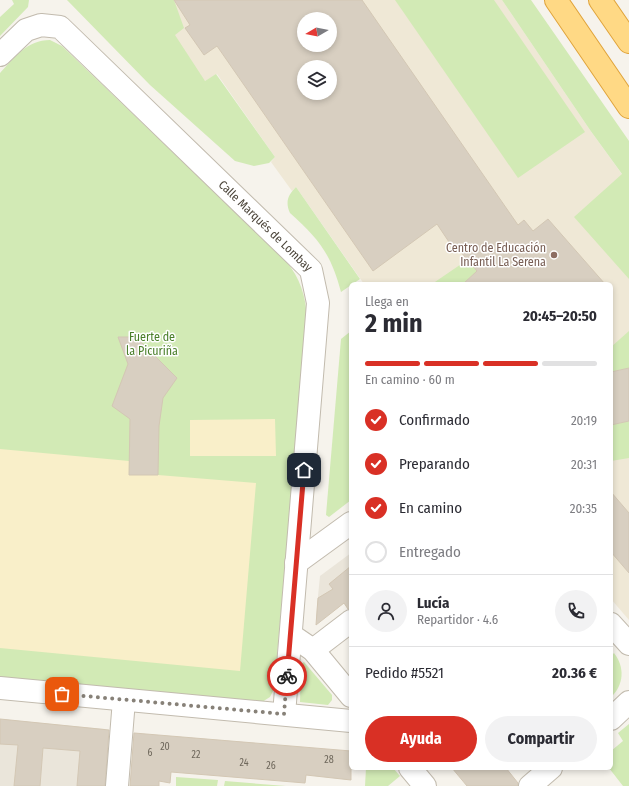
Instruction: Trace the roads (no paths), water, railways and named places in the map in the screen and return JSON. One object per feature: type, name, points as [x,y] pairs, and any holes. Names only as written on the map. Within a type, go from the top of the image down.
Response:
[{"type":"highway","points":[[556,0],[629,107]]},
{"type":"highway","points":[[600,0],[629,42]]},
{"type":"street","name":"Calle Marqués de Lombay","points":[[0,55],[26,30],[41,25],[60,27],[311,270],[318,303],[284,714]]},
{"type":"street","points":[[296,563],[349,524]]},
{"type":"street","points":[[313,650],[349,623]]},
{"type":"street","points":[[613,626],[629,644]]},
{"type":"street","points":[[291,635],[313,650],[349,694]]},
{"type":"street","points":[[0,688],[349,721]]},
{"type":"street","points":[[117,786],[124,700]]},
{"type":"street","points":[[613,716],[629,702]]},
{"type":"street","points":[[412,770],[425,786]]},
{"type":"street","points":[[530,786],[549,770]]},
{"type":"place","name":"Centro de Educación Infantil La Serena","points":[[554,255]]},
{"type":"park label","name":"Fuerte de la Picuriña","points":[[152,344]]}]
